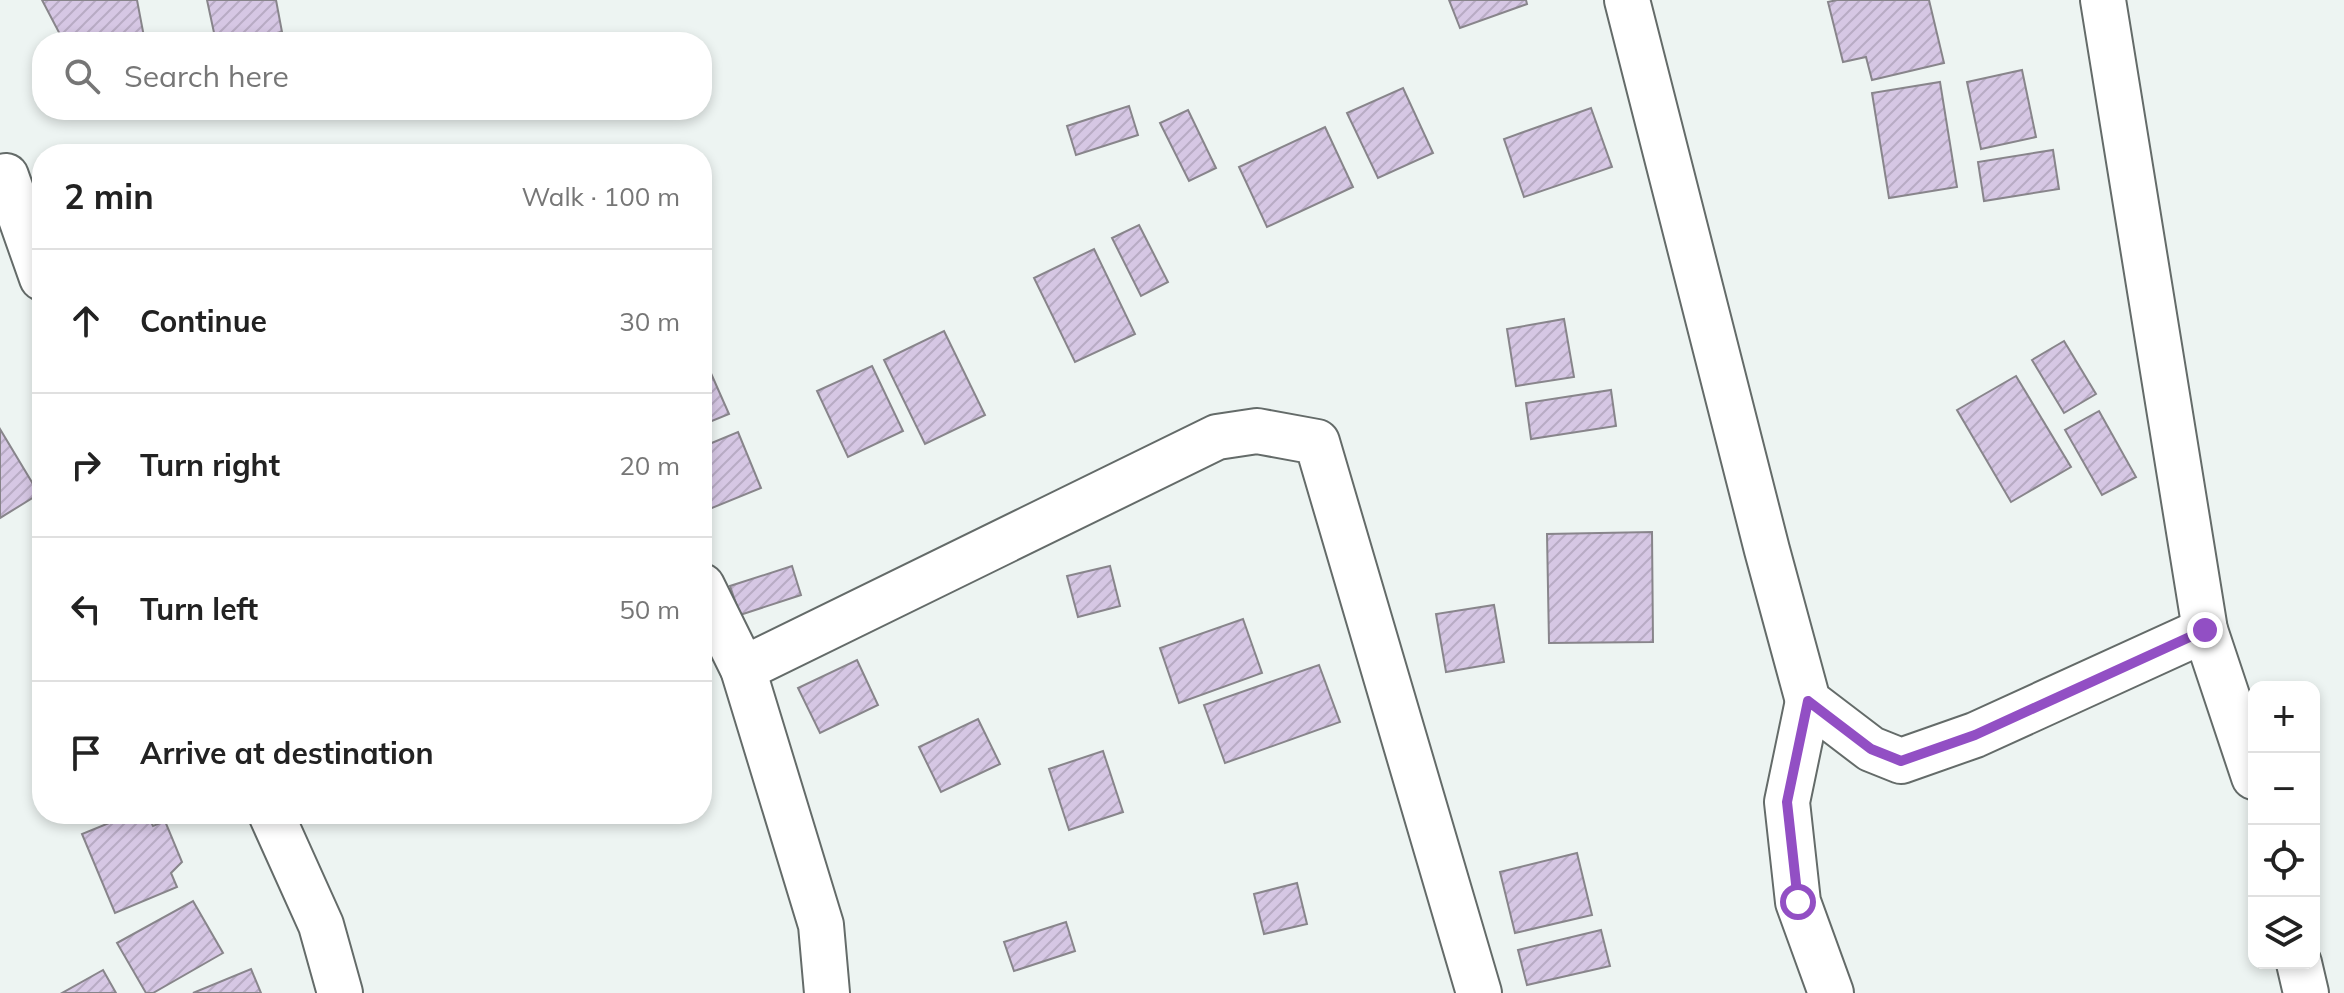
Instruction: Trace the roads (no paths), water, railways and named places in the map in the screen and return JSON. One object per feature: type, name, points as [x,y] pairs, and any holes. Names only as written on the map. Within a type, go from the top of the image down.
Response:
[{"type":"street","points":[[1627,0],[1808,701],[1787,802],[1798,902],[1831,993]]},
{"type":"street","points":[[2103,0],[2205,630],[2248,759]]},
{"type":"street","points":[[6,176],[32,250]]},
{"type":"street","points":[[743,669],[1217,437],[1257,431],[1317,442],[1479,993]]},
{"type":"street","points":[[712,606],[743,669],[821,925],[827,993]]},
{"type":"street","points":[[1808,701],[1871,749],[1901,761],[1975,735],[2205,630]]},
{"type":"street","points":[[276,824],[321,925],[340,993]]},
{"type":"street","points":[[2300,969],[2306,993]]}]
